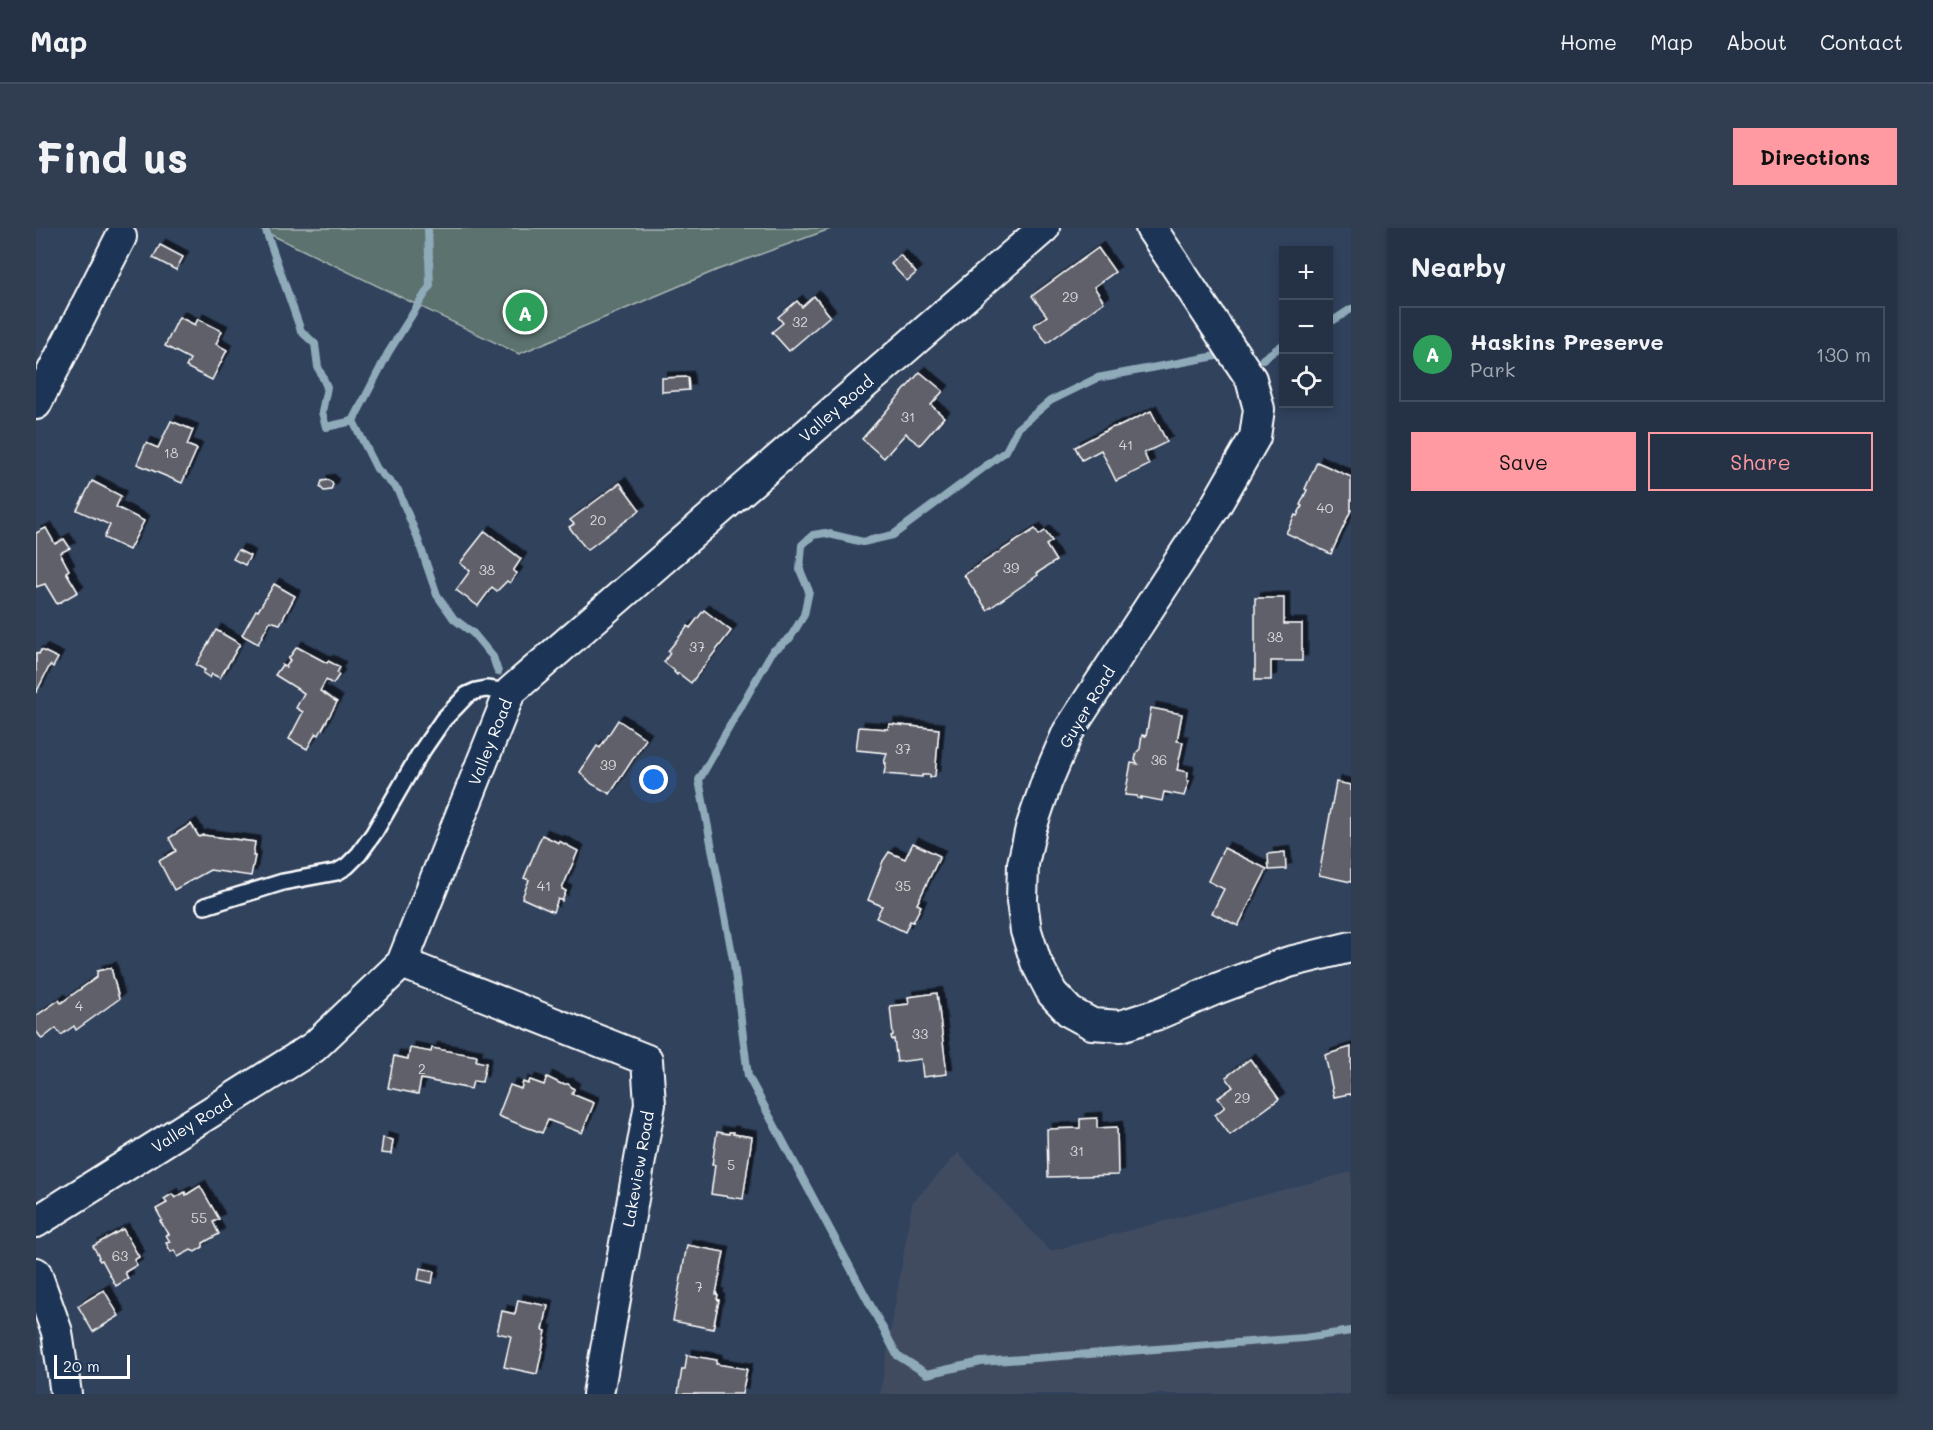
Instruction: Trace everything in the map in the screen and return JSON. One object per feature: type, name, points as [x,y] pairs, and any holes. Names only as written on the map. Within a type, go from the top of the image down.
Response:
[{"type":"street","name":"Valley Road","points":[[36,1222],[314,1047],[402,963],[510,692],[1044,228]]},
{"type":"street","name":"Guyer Road","points":[[1151,228],[1251,379],[1258,409],[1255,437],[1215,507],[1068,732],[1047,781],[1031,828],[1023,864],[1022,901],[1026,931],[1036,962],[1052,993],[1070,1012],[1092,1024],[1121,1026],[1158,1014],[1216,989],[1289,962],[1351,947]]},
{"type":"street","points":[[36,404],[121,237]]},
{"type":"street","name":"Lakeview Road","points":[[402,963],[647,1060],[650,1104],[598,1394]]},
{"type":"street","points":[[36,1273],[57,1332],[66,1394]]},
{"type":"lane","points":[[205,906],[300,878],[338,872],[346,867],[375,833],[418,755],[443,720],[467,695],[476,691],[486,689],[510,692]]},
{"type":"shaded area","points":[[958,1153],[1050,1251],[1351,1172],[1351,1394],[880,1394],[912,1203]]},
{"type":"green space","points":[[257,228],[833,228],[717,270],[519,354]]},
{"type":"building","points":[[160,245],[183,257],[176,270],[153,258]]},
{"type":"building","points":[[1098,248],[1115,272],[1094,287],[1104,302],[1047,343],[1034,325],[1047,316],[1032,296]]},
{"type":"building","points":[[900,255],[916,273],[907,281],[891,264]]},
{"type":"building","points":[[814,296],[830,316],[789,351],[772,332],[783,323],[778,317],[797,301],[802,307]]},
{"type":"building","points":[[179,317],[195,325],[198,319],[222,331],[216,344],[227,350],[212,380],[186,367],[190,359],[165,346]]},
{"type":"building","points":[[920,372],[943,391],[931,405],[944,417],[920,445],[906,433],[884,458],[862,439]]},
{"type":"building","points":[[688,377],[689,390],[662,392],[662,378]]},
{"type":"building","points":[[1151,411],[1167,442],[1144,453],[1149,465],[1116,481],[1101,450],[1082,460],[1075,447]]},
{"type":"building","points":[[171,421],[193,430],[187,445],[197,449],[182,483],[137,464],[146,443],[158,448]]},
{"type":"building","points":[[1317,462],[1351,477],[1351,510],[1331,554],[1286,533],[1302,506],[1300,505],[1307,490],[1305,489]]},
{"type":"building","points":[[329,480],[333,484],[331,490],[324,491],[320,487],[322,481]]},
{"type":"building","points":[[92,481],[121,496],[116,507],[144,521],[129,550],[104,538],[110,525],[77,510]]},
{"type":"building","points":[[620,483],[640,510],[587,550],[569,527],[574,524],[570,520]]},
{"type":"building","points":[[46,528],[55,544],[64,539],[70,548],[60,553],[69,570],[66,572],[78,592],[57,604],[45,584],[36,587],[36,533]]},
{"type":"building","points":[[1035,529],[1039,535],[1045,531],[1052,541],[1046,545],[1056,561],[987,610],[964,575]]},
{"type":"building","points":[[485,531],[521,559],[513,571],[517,573],[510,583],[507,581],[497,591],[492,587],[478,606],[456,590],[470,571],[460,563]]},
{"type":"building","points":[[238,550],[250,556],[245,565],[233,559]]},
{"type":"building","points":[[274,584],[295,596],[280,624],[270,621],[258,644],[242,635]]},
{"type":"building","points":[[1255,598],[1284,598],[1284,624],[1302,624],[1302,661],[1271,661],[1271,680],[1255,680]]},
{"type":"building","points":[[704,610],[731,631],[691,683],[678,673],[677,675],[664,662],[670,653],[668,651]]},
{"type":"building","points":[[216,630],[240,644],[220,678],[212,674],[210,678],[203,673],[205,670],[196,665]]},
{"type":"building","points":[[297,647],[327,663],[328,661],[340,667],[337,673],[339,675],[333,684],[326,680],[320,691],[337,702],[319,735],[316,733],[307,749],[289,739],[303,712],[296,708],[304,693],[275,675],[282,665],[286,667],[290,660],[288,659]]},
{"type":"building","points":[[41,650],[58,658],[53,667],[50,665],[36,693],[36,653],[39,654]]},
{"type":"building","points":[[1151,708],[1182,714],[1177,741],[1183,742],[1177,770],[1188,772],[1187,781],[1189,781],[1184,796],[1164,792],[1162,801],[1125,795],[1131,763],[1138,764],[1135,760],[1140,749],[1142,735],[1146,736]]},
{"type":"building","points":[[618,720],[646,739],[610,794],[592,784],[580,772],[597,746],[600,748]]},
{"type":"building","points":[[889,724],[939,729],[935,776],[930,778],[930,775],[922,775],[922,777],[884,774],[887,753],[856,750],[859,727],[888,729]]},
{"type":"building","points":[[1336,782],[1351,785],[1351,882],[1319,875]]},
{"type":"building","points":[[191,824],[199,837],[203,835],[255,842],[251,876],[210,870],[174,890],[159,861],[176,851],[169,838]]},
{"type":"building","points":[[542,835],[578,851],[562,889],[566,891],[562,901],[558,899],[553,912],[522,898],[529,880],[524,878]]},
{"type":"building","points":[[913,843],[940,856],[917,904],[921,906],[905,932],[876,918],[882,906],[868,900],[883,861],[889,852],[905,859]]},
{"type":"building","points":[[1224,848],[1267,869],[1238,926],[1212,913],[1224,889],[1208,881]]},
{"type":"building","points":[[1285,852],[1286,869],[1269,870],[1268,854]]},
{"type":"building","points":[[111,968],[119,999],[76,1030],[74,1026],[61,1035],[56,1028],[42,1039],[36,1031],[36,1016],[59,1000],[61,1003],[97,977],[97,971]]},
{"type":"building","points":[[937,993],[947,1074],[923,1077],[921,1059],[897,1062],[894,1039],[892,1040],[891,1036],[893,1035],[890,1006],[909,1004],[908,997]]},
{"type":"building","points":[[1351,1047],[1351,1095],[1334,1097],[1325,1055]]},
{"type":"building","points":[[410,1048],[431,1052],[432,1048],[477,1056],[476,1061],[486,1063],[482,1082],[473,1081],[471,1089],[421,1079],[418,1094],[388,1088],[394,1056],[408,1059]]},
{"type":"building","points":[[1250,1059],[1279,1099],[1230,1135],[1215,1115],[1225,1107],[1218,1098],[1233,1087],[1226,1077]]},
{"type":"building","points":[[547,1077],[561,1084],[568,1084],[574,1089],[572,1094],[594,1103],[582,1133],[548,1120],[542,1133],[498,1116],[510,1085],[521,1089],[523,1082],[528,1084],[530,1080],[544,1085]]},
{"type":"building","points":[[1097,1118],[1097,1128],[1117,1127],[1118,1175],[1048,1177],[1047,1129],[1080,1128],[1080,1119]]},
{"type":"building","points":[[717,1132],[729,1134],[733,1132],[733,1134],[752,1137],[743,1199],[711,1194]]},
{"type":"building","points":[[383,1138],[393,1140],[391,1154],[381,1153]]},
{"type":"building","points":[[200,1186],[219,1219],[213,1222],[219,1234],[203,1243],[203,1247],[195,1252],[191,1250],[178,1257],[174,1250],[171,1252],[166,1243],[170,1242],[166,1235],[169,1234],[160,1221],[162,1220],[156,1209],[167,1203],[164,1199],[172,1194],[175,1198],[185,1192],[186,1195]]},
{"type":"building","points":[[123,1229],[139,1257],[134,1260],[137,1265],[125,1272],[128,1279],[116,1286],[93,1246]]},
{"type":"building","points":[[687,1245],[724,1252],[716,1294],[719,1300],[713,1329],[673,1321]]},
{"type":"building","points":[[420,1268],[434,1271],[432,1283],[418,1280]]},
{"type":"building","points":[[104,1290],[119,1316],[93,1332],[78,1306]]},
{"type":"building","points":[[518,1300],[548,1306],[543,1330],[546,1331],[537,1374],[504,1367],[511,1336],[497,1333],[502,1311],[515,1314]]},
{"type":"building","points":[[687,1355],[717,1360],[716,1364],[747,1369],[742,1394],[678,1394]]},
{"type":"waterway","points":[[265,228],[301,331],[315,344],[318,367],[327,387],[322,412],[326,427],[353,421]]},
{"type":"waterway","points":[[428,228],[430,286],[388,353],[353,421],[377,469],[398,490],[437,595],[454,619],[473,633],[493,657],[498,672]]},
{"type":"waterway","points":[[1333,320],[1351,309]]},
{"type":"waterway","points":[[1263,359],[1279,348]]},
{"type":"waterway","points":[[1216,356],[1097,378],[1050,401],[1018,428],[1006,451],[893,535],[863,542],[825,533],[813,535],[802,545],[800,570],[809,591],[804,615],[790,638],[772,652],[699,780],[734,964],[748,1076],[897,1355],[927,1374],[981,1362],[1304,1338],[1351,1331]]},
{"type":"place","name":"Haskins Preserve","points":[[525,312]]}]
